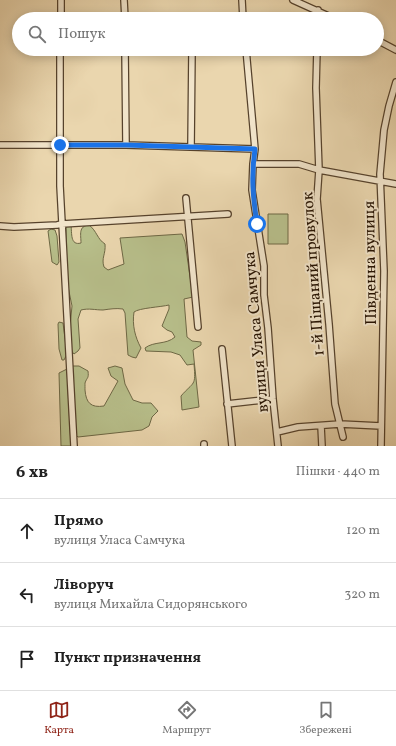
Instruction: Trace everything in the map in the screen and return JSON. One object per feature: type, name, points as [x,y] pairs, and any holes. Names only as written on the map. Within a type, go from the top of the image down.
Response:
[{"type":"street","points":[[61,0],[61,12]]},
{"type":"street","points":[[124,0],[125,12]]},
{"type":"street","points":[[242,0],[243,12]]},
{"type":"street","points":[[293,0],[322,12]]},
{"type":"street","points":[[384,44],[396,50]]},
{"type":"street","points":[[60,56],[60,186],[74,446]]},
{"type":"street","points":[[125,56],[126,145]]},
{"type":"street","points":[[191,147],[192,56]]},
{"type":"street","name":"вулиця Уласа Самчука","points":[[247,56],[255,149],[252,190],[264,266],[264,295],[278,446]]},
{"type":"street","name":"1-й Піщаний провулок","points":[[317,56],[316,88],[319,170],[317,199],[335,404],[343,437]]},
{"type":"street","name":"Південна вулиця","points":[[381,446],[384,271],[380,174],[384,130],[396,82]]},
{"type":"street","points":[[0,145],[126,145],[255,149]]},
{"type":"street","points":[[253,164],[300,164],[319,170],[381,180],[396,184]]},
{"type":"street","points":[[186,198],[198,327]]},
{"type":"street","points":[[0,226],[14,227],[58,225],[228,214]]},
{"type":"street","points":[[222,349],[232,446]]},
{"type":"street","points":[[227,404],[273,399]]},
{"type":"street","points":[[277,432],[298,427],[340,424],[381,426]]},
{"type":"street","points":[[321,426],[322,446]]},
{"type":"green space","points":[[268,214],[288,214],[288,244],[268,244]]},
{"type":"green space","points":[[68,225],[71,225],[72,238],[75,243],[81,243],[81,231],[83,227],[89,225],[92,227],[100,240],[105,244],[103,264],[108,270],[124,264],[120,238],[182,234],[185,242],[193,297],[184,299],[187,337],[192,341],[201,342],[201,345],[193,350],[199,407],[182,410],[181,396],[193,383],[195,377],[194,364],[187,365],[180,355],[171,352],[146,351],[145,348],[152,344],[168,341],[175,337],[172,332],[162,326],[169,309],[169,305],[134,312],[134,331],[141,348],[136,358],[128,355],[125,313],[123,309],[81,310],[78,319],[80,348],[74,354],[70,349],[69,336],[72,306],[66,277],[66,228]]},
{"type":"green space","points":[[51,229],[55,230],[57,236],[59,262],[57,265],[52,262],[48,231]]},
{"type":"green space","points":[[59,322],[63,323],[67,354],[64,360],[62,360],[59,349]]},
{"type":"green space","points":[[71,366],[79,366],[88,371],[85,390],[90,404],[96,406],[104,406],[118,381],[111,376],[108,368],[115,366],[122,368],[125,384],[133,400],[142,403],[151,403],[158,411],[152,417],[149,426],[142,430],[78,437],[76,435]]},
{"type":"green space","points":[[67,369],[71,446],[61,446],[59,373]]},
{"type":"route","points":[[60,145],[126,145],[255,149],[252,190],[257,224]]}]
